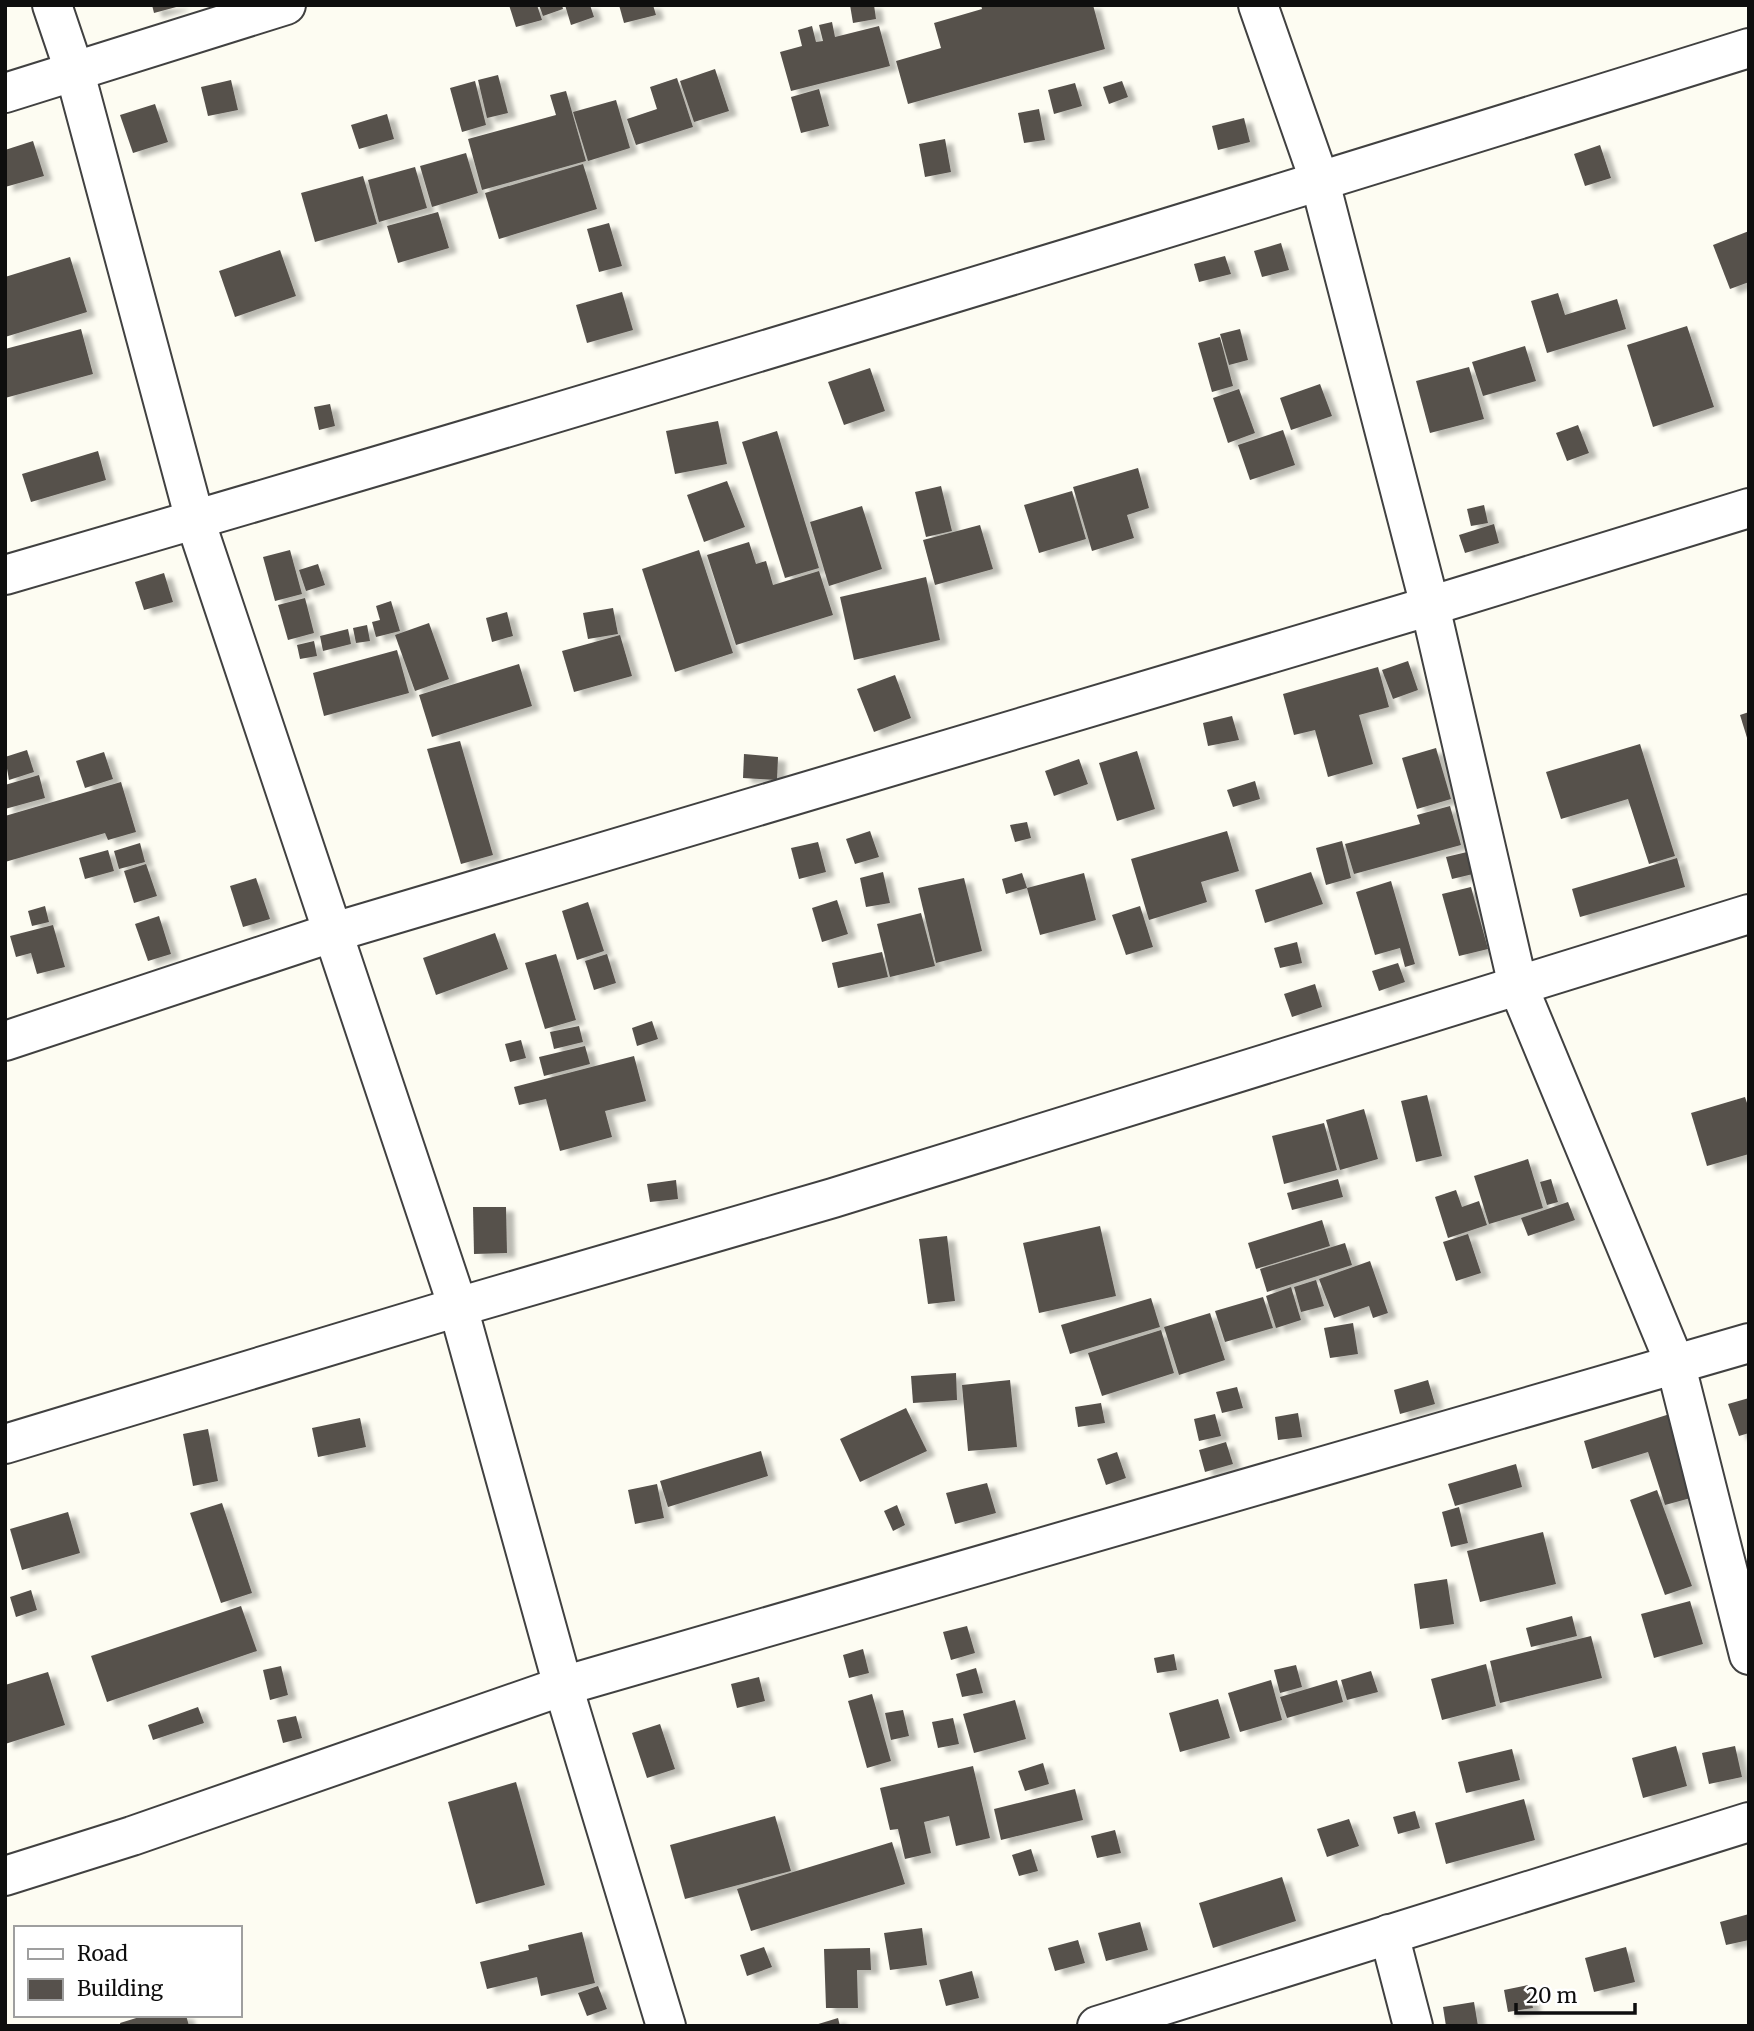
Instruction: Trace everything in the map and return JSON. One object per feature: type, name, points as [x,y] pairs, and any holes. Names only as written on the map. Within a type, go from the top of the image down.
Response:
[{"type":"street","points":[[52,5],[75,73],[195,520],[458,1307],[563,1686],[666,2026]]},
{"type":"street","points":[[5,93],[286,5]]},
{"type":"street","points":[[1258,5],[1320,182],[1430,606],[1518,986],[1676,1366],[1749,1656]]},
{"type":"street","points":[[5,575],[1320,182],[1749,48]]},
{"type":"street","points":[[5,1041],[331,933],[1430,606],[1749,508]]},
{"type":"street","points":[[5,1444],[458,1307],[834,1198],[1749,914]]},
{"type":"street","points":[[5,1876],[132,1836],[563,1686],[1749,1343]]},
{"type":"street","points":[[1097,2026],[1749,1822]]},
{"type":"street","points":[[1389,1934],[1413,2026]]},
{"type":"building","points":[[152,5],[180,5],[180,6],[154,13]]},
{"type":"building","points":[[509,5],[537,5],[542,20],[516,27]]},
{"type":"building","points":[[539,5],[562,5],[563,9],[543,16]]},
{"type":"building","points":[[565,5],[590,5],[594,17],[571,25]]},
{"type":"building","points":[[619,5],[653,5],[656,15],[624,23]]},
{"type":"building","points":[[850,5],[874,5],[876,19],[853,23]]},
{"type":"building","points":[[981,5],[1093,5],[1105,49],[908,104],[896,61],[941,48],[934,23],[982,9]]},
{"type":"building","points":[[832,22],[835,37],[879,26],[890,66],[791,91],[780,52],[802,46],[798,30],[812,26],[816,42],[823,41],[819,25]]},
{"type":"building","points":[[715,69],[729,111],[694,122],[680,81]]},
{"type":"building","points":[[498,75],[508,113],[487,118],[478,80]]},
{"type":"building","points":[[677,78],[693,127],[636,145],[627,119],[657,109],[650,87]]},
{"type":"building","points":[[231,80],[238,110],[208,116],[201,87]]},
{"type":"building","points":[[475,81],[486,125],[462,132],[450,88]]},
{"type":"building","points":[[1122,81],[1128,97],[1109,104],[1103,87]]},
{"type":"building","points":[[1075,83],[1082,106],[1054,114],[1048,90]]},
{"type":"building","points":[[819,89],[829,126],[801,133],[791,97]]},
{"type":"building","points":[[566,91],[586,161],[482,190],[468,139],[556,115],[550,95]]},
{"type":"building","points":[[616,100],[630,148],[588,161],[573,112]]},
{"type":"building","points":[[155,104],[168,142],[133,153],[120,115]]},
{"type":"building","points":[[1039,109],[1045,140],[1024,143],[1018,113]]},
{"type":"building","points":[[387,114],[394,139],[359,149],[351,125]]},
{"type":"building","points":[[1244,118],[1250,142],[1218,150],[1212,126]]},
{"type":"building","points":[[945,139],[951,172],[925,177],[919,144]]},
{"type":"building","points":[[33,141],[44,176],[5,187],[5,150]]},
{"type":"building","points":[[1600,145],[1611,178],[1585,186],[1574,154]]},
{"type":"building","points":[[466,153],[478,193],[432,207],[420,166]]},
{"type":"building","points":[[583,164],[597,209],[499,239],[485,193]]},
{"type":"building","points":[[415,167],[427,208],[379,222],[368,180]]},
{"type":"building","points":[[363,176],[377,224],[315,242],[301,193]]},
{"type":"building","points":[[438,212],[449,248],[398,263],[387,226]]},
{"type":"building","points":[[609,223],[622,266],[599,272],[587,229]]},
{"type":"building","points":[[1749,231],[1749,282],[1730,289],[1713,245]]},
{"type":"building","points":[[1281,243],[1289,270],[1262,277],[1254,251]]},
{"type":"building","points":[[280,250],[296,296],[235,317],[219,271]]},
{"type":"building","points":[[1225,256],[1231,274],[1199,282],[1194,264]]},
{"type":"building","points":[[70,257],[87,312],[5,337],[5,277]]},
{"type":"building","points":[[622,292],[633,330],[587,343],[576,305]]},
{"type":"building","points":[[1558,293],[1565,315],[1617,299],[1626,329],[1547,353],[1531,301]]},
{"type":"building","points":[[1687,326],[1714,407],[1653,427],[1627,345]]},
{"type":"building","points":[[81,329],[93,374],[5,398],[5,349]]},
{"type":"building","points":[[1240,329],[1248,360],[1229,365],[1220,334]]},
{"type":"building","points":[[1220,337],[1233,386],[1212,392],[1198,343]]},
{"type":"building","points":[[1525,346],[1536,381],[1483,396],[1472,362]]},
{"type":"building","points":[[1469,367],[1484,419],[1430,433],[1416,381]]},
{"type":"building","points":[[870,368],[885,411],[844,425],[828,382]]},
{"type":"building","points":[[1320,384],[1332,416],[1291,430],[1280,398]]},
{"type":"building","points":[[1239,389],[1255,433],[1228,443],[1213,398]]},
{"type":"building","points":[[330,404],[335,426],[319,430],[314,407]]},
{"type":"building","points":[[718,421],[727,464],[675,474],[666,431]]},
{"type":"building","points":[[1578,425],[1589,453],[1567,461],[1556,433]]},
{"type":"building","points":[[1283,430],[1295,465],[1250,480],[1238,445]]},
{"type":"building","points":[[777,431],[819,568],[785,578],[742,442]]},
{"type":"building","points":[[98,451],[106,480],[31,502],[22,474]]},
{"type":"building","points":[[1138,468],[1149,508],[1127,515],[1134,538],[1092,551],[1073,487]]},
{"type":"building","points":[[727,481],[745,527],[704,542],[687,495]]},
{"type":"building","points":[[941,486],[952,531],[926,537],[915,492]]},
{"type":"building","points":[[1072,491],[1086,539],[1039,553],[1024,505]]},
{"type":"building","points":[[1484,505],[1488,523],[1471,526],[1467,509]]},
{"type":"building","points":[[862,506],[882,569],[829,586],[810,522]]},
{"type":"building","points":[[1494,524],[1499,543],[1465,553],[1459,535]]},
{"type":"building","points":[[980,525],[993,569],[935,585],[923,540]]},
{"type":"building","points":[[749,542],[756,564],[766,561],[773,585],[819,571],[833,615],[736,645],[707,555]]},
{"type":"building","points":[[290,550],[302,594],[275,601],[263,557]]},
{"type":"building","points":[[699,550],[733,653],[675,672],[642,569]]},
{"type":"building","points":[[318,564],[325,585],[306,591],[299,570]]},
{"type":"building","points":[[164,573],[173,602],[144,610],[135,582]]},
{"type":"building","points":[[926,577],[940,640],[854,660],[840,597]]},
{"type":"building","points":[[305,598],[314,633],[288,640],[278,605]]},
{"type":"building","points":[[391,601],[400,631],[376,637],[372,622],[380,620],[376,606]]},
{"type":"building","points":[[613,608],[618,634],[588,639],[583,613]]},
{"type":"building","points":[[507,612],[513,636],[492,642],[486,618]]},
{"type":"building","points":[[429,623],[449,679],[415,691],[395,635]]},
{"type":"building","points":[[367,625],[370,641],[356,643],[353,628]]},
{"type":"building","points":[[348,629],[351,644],[323,651],[320,636]]},
{"type":"building","points":[[620,635],[632,676],[574,692],[562,651]]},
{"type":"building","points":[[314,641],[317,656],[300,659],[297,645]]},
{"type":"building","points":[[397,650],[409,693],[324,716],[313,673]]},
{"type":"building","points":[[1408,661],[1418,690],[1393,699],[1382,670]]},
{"type":"building","points":[[519,664],[532,706],[432,737],[419,695]]},
{"type":"building","points":[[1378,667],[1389,707],[1359,715],[1373,764],[1328,777],[1315,730],[1294,735],[1283,694]]},
{"type":"building","points":[[895,675],[911,718],[874,732],[857,689]]},
{"type":"building","points":[[1749,712],[1749,741],[1748,741],[1740,715]]},
{"type":"building","points":[[1232,716],[1239,740],[1208,746],[1203,723]]},
{"type":"building","points":[[460,741],[493,855],[461,864],[427,749]]},
{"type":"building","points":[[1640,744],[1675,856],[1649,864],[1628,799],[1561,819],[1546,772]]},
{"type":"building","points":[[1436,748],[1451,799],[1417,809],[1402,758]]},
{"type":"building","points":[[27,750],[34,772],[9,780],[5,757]]},
{"type":"building","points":[[1137,751],[1155,809],[1117,821],[1099,763]]},
{"type":"building","points":[[104,752],[113,779],[85,788],[76,761]]},
{"type":"building","points":[[744,754],[778,757],[777,780],[743,778]]},
{"type":"building","points":[[1079,759],[1088,784],[1054,796],[1045,771]]},
{"type":"building","points":[[39,775],[45,798],[5,809],[5,785]]},
{"type":"building","points":[[1255,781],[1260,799],[1233,807],[1227,790]]},
{"type":"building","points":[[121,782],[136,832],[108,840],[105,833],[5,862],[5,816]]},
{"type":"building","points":[[1450,806],[1461,845],[1354,874],[1345,844],[1420,824],[1417,815]]},
{"type":"building","points":[[1027,822],[1031,838],[1015,842],[1010,825]]},
{"type":"building","points":[[870,831],[879,857],[855,864],[846,839]]},
{"type":"building","points":[[1227,831],[1239,871],[1201,882],[1207,902],[1149,920],[1131,859]]},
{"type":"building","points":[[1342,841],[1351,878],[1326,885],[1316,848]]},
{"type":"building","points":[[818,842],[826,872],[799,879],[791,848]]},
{"type":"building","points":[[140,843],[145,862],[119,869],[114,851]]},
{"type":"building","points":[[108,850],[114,871],[85,879],[79,858]]},
{"type":"building","points":[[1467,852],[1473,874],[1452,879],[1446,857]]},
{"type":"building","points":[[1677,858],[1685,887],[1580,917],[1572,889]]},
{"type":"building","points":[[146,864],[157,896],[134,903],[124,871]]},
{"type":"building","points":[[883,872],[890,903],[866,907],[860,878]]},
{"type":"building","points":[[1311,872],[1323,904],[1265,923],[1255,890]]},
{"type":"building","points":[[1022,873],[1027,888],[1006,894],[1002,879]]},
{"type":"building","points":[[1084,873],[1096,920],[1040,935],[1027,888]]},
{"type":"building","points":[[256,878],[270,919],[243,927],[230,886]]},
{"type":"building","points":[[964,878],[982,951],[936,963],[918,888]]},
{"type":"building","points":[[1391,881],[1415,964],[1405,967],[1400,948],[1375,955],[1356,892]]},
{"type":"building","points":[[1471,887],[1488,949],[1459,956],[1442,894]]},
{"type":"building","points":[[837,900],[848,934],[822,942],[812,908]]},
{"type":"building","points":[[588,902],[604,951],[577,960],[562,911]]},
{"type":"building","points":[[45,906],[49,922],[32,926],[28,911]]},
{"type":"building","points":[[1140,906],[1153,947],[1126,955],[1112,915]]},
{"type":"building","points":[[921,913],[935,966],[890,977],[877,924]]},
{"type":"building","points":[[159,916],[171,954],[148,961],[135,924]]},
{"type":"building","points":[[53,925],[65,967],[37,974],[31,953],[16,957],[10,936]]},
{"type":"building","points":[[495,933],[508,969],[436,995],[423,958]]},
{"type":"building","points":[[1297,942],[1302,963],[1280,968],[1274,948]]},
{"type":"building","points":[[882,952],[888,977],[838,988],[832,963]]},
{"type":"building","points":[[556,954],[576,1020],[545,1029],[525,963]]},
{"type":"building","points":[[607,954],[616,983],[594,990],[585,961]]},
{"type":"building","points":[[1398,963],[1405,982],[1379,991],[1372,971]]},
{"type":"building","points":[[1315,984],[1322,1007],[1292,1017],[1284,994]]},
{"type":"building","points":[[652,1021],[658,1039],[637,1046],[632,1028]]},
{"type":"building","points":[[579,1026],[583,1042],[554,1049],[550,1032]]},
{"type":"building","points":[[521,1040],[526,1058],[510,1062],[505,1044]]},
{"type":"building","points":[[585,1046],[590,1064],[544,1076],[539,1057]]},
{"type":"building","points":[[634,1056],[646,1101],[605,1111],[612,1137],[560,1151],[546,1099],[519,1105],[514,1087]]},
{"type":"building","points":[[1427,1095],[1442,1156],[1416,1162],[1401,1101]]},
{"type":"building","points":[[1745,1097],[1749,1109],[1749,1154],[1707,1166],[1691,1113]]},
{"type":"building","points":[[1364,1109],[1378,1159],[1340,1170],[1326,1120]]},
{"type":"building","points":[[1324,1123],[1337,1170],[1284,1184],[1272,1136]]},
{"type":"building","points":[[1528,1159],[1543,1208],[1489,1224],[1474,1176]]},
{"type":"building","points":[[1338,1179],[1343,1197],[1292,1210],[1287,1193]]},
{"type":"building","points":[[1551,1179],[1558,1202],[1547,1205],[1540,1182]]},
{"type":"building","points":[[676,1180],[678,1199],[650,1202],[647,1184]]},
{"type":"building","points":[[1456,1190],[1462,1207],[1479,1201],[1487,1225],[1448,1238],[1435,1197]]},
{"type":"building","points":[[1568,1202],[1575,1220],[1528,1236],[1521,1218]]},
{"type":"building","points":[[473,1207],[506,1207],[507,1253],[474,1254]]},
{"type":"building","points":[[1322,1220],[1330,1246],[1256,1269],[1248,1243]]},
{"type":"building","points":[[1100,1226],[1116,1296],[1039,1313],[1023,1243]]},
{"type":"building","points":[[1468,1234],[1481,1273],[1456,1281],[1443,1242]]},
{"type":"building","points":[[947,1236],[955,1301],[928,1304],[919,1239]]},
{"type":"building","points":[[1345,1243],[1352,1265],[1267,1292],[1260,1269]]},
{"type":"building","points":[[1370,1261],[1388,1313],[1373,1318],[1369,1306],[1334,1318],[1319,1279]]},
{"type":"building","points":[[1316,1280],[1324,1306],[1301,1312],[1294,1287]]},
{"type":"building","points":[[1291,1287],[1301,1320],[1276,1328],[1266,1296]]},
{"type":"building","points":[[1263,1297],[1273,1328],[1225,1342],[1215,1311]]},
{"type":"building","points":[[1151,1298],[1160,1327],[1070,1354],[1061,1325]]},
{"type":"building","points":[[1210,1313],[1225,1360],[1179,1375],[1164,1327]]},
{"type":"building","points":[[1353,1323],[1358,1354],[1330,1358],[1324,1328]]},
{"type":"building","points":[[1161,1330],[1174,1373],[1102,1396],[1088,1353]]},
{"type":"building","points":[[956,1373],[957,1400],[913,1403],[911,1376]]},
{"type":"building","points":[[1010,1380],[1017,1447],[968,1451],[962,1385]]},
{"type":"building","points":[[1428,1380],[1435,1404],[1400,1414],[1394,1390]]},
{"type":"building","points":[[1237,1387],[1243,1408],[1222,1413],[1216,1392]]},
{"type":"building","points":[[1749,1398],[1749,1433],[1739,1436],[1728,1404]]},
{"type":"building","points":[[1101,1403],[1105,1423],[1078,1427],[1075,1407]]},
{"type":"building","points":[[906,1408],[927,1451],[860,1482],[840,1439]]},
{"type":"building","points":[[1298,1413],[1302,1437],[1278,1440],[1275,1417]]},
{"type":"building","points":[[1673,1413],[1698,1496],[1665,1505],[1648,1452],[1592,1469],[1584,1441]]},
{"type":"building","points":[[1215,1414],[1221,1436],[1199,1441],[1194,1419]]},
{"type":"building","points":[[360,1418],[366,1447],[318,1457],[312,1428]]},
{"type":"building","points":[[208,1429],[218,1481],[193,1486],[183,1434]]},
{"type":"building","points":[[1226,1442],[1233,1464],[1205,1472],[1199,1450]]},
{"type":"building","points":[[761,1451],[768,1476],[668,1507],[660,1481]]},
{"type":"building","points":[[1117,1452],[1126,1478],[1106,1485],[1097,1459]]},
{"type":"building","points":[[1516,1464],[1522,1487],[1455,1506],[1448,1484]]},
{"type":"building","points":[[987,1483],[996,1513],[955,1524],[946,1493]]},
{"type":"building","points":[[657,1484],[664,1518],[635,1524],[628,1490]]},
{"type":"building","points":[[1657,1490],[1692,1586],[1665,1595],[1630,1500]]},
{"type":"building","points":[[222,1503],[252,1593],[221,1603],[190,1513]]},
{"type":"building","points":[[897,1505],[905,1525],[893,1531],[884,1511]]},
{"type":"building","points":[[1459,1507],[1468,1543],[1451,1547],[1442,1512]]},
{"type":"building","points":[[68,1512],[80,1553],[22,1570],[10,1529]]},
{"type":"building","points":[[1543,1532],[1556,1584],[1480,1602],[1467,1551]]},
{"type":"building","points":[[1447,1579],[1454,1624],[1420,1629],[1414,1584]]},
{"type":"building","points":[[31,1590],[37,1610],[16,1617],[10,1597]]},
{"type":"building","points":[[1690,1601],[1703,1644],[1654,1658],[1641,1614]]},
{"type":"building","points":[[241,1606],[257,1651],[107,1702],[91,1656]]},
{"type":"building","points":[[1572,1616],[1577,1636],[1531,1647],[1526,1628]]},
{"type":"building","points":[[967,1626],[975,1653],[951,1660],[943,1632]]},
{"type":"building","points":[[1591,1636],[1602,1678],[1500,1703],[1490,1661]]},
{"type":"building","points":[[863,1649],[869,1673],[849,1678],[843,1655]]},
{"type":"building","points":[[1174,1654],[1177,1670],[1157,1673],[1154,1658]]},
{"type":"building","points":[[1486,1664],[1496,1706],[1442,1720],[1431,1679]]},
{"type":"building","points":[[1296,1665],[1302,1687],[1280,1693],[1274,1670]]},
{"type":"building","points":[[281,1666],[288,1695],[270,1700],[263,1670]]},
{"type":"building","points":[[976,1668],[983,1693],[962,1697],[956,1674]]},
{"type":"building","points":[[1371,1671],[1378,1692],[1347,1700],[1341,1680]]},
{"type":"building","points":[[48,1672],[65,1725],[5,1744],[5,1685]]},
{"type":"building","points":[[759,1677],[765,1701],[737,1708],[731,1684]]},
{"type":"building","points":[[1271,1680],[1282,1720],[1240,1732],[1228,1693]]},
{"type":"building","points":[[1337,1680],[1343,1702],[1287,1718],[1280,1697]]},
{"type":"building","points":[[872,1694],[891,1761],[867,1768],[848,1701]]},
{"type":"building","points":[[1218,1699],[1230,1738],[1180,1752],[1169,1713]]},
{"type":"building","points":[[1015,1700],[1026,1739],[974,1753],[963,1714]]},
{"type":"building","points":[[198,1707],[204,1723],[153,1740],[148,1725]]},
{"type":"building","points":[[903,1710],[909,1736],[891,1740],[885,1713]]},
{"type":"building","points":[[296,1716],[302,1738],[283,1743],[277,1720]]},
{"type":"building","points":[[953,1718],[959,1744],[938,1748],[932,1722]]},
{"type":"building","points":[[660,1724],[675,1769],[647,1778],[632,1733]]},
{"type":"building","points":[[1676,1746],[1687,1786],[1643,1798],[1632,1758]]},
{"type":"building","points":[[1735,1746],[1742,1777],[1709,1784],[1702,1753]]},
{"type":"building","points":[[1512,1749],[1520,1780],[1466,1793],[1458,1762]]},
{"type":"building","points":[[1043,1763],[1049,1784],[1025,1791],[1018,1771]]},
{"type":"building","points":[[973,1766],[990,1838],[956,1846],[949,1816],[924,1822],[931,1853],[905,1859],[898,1829],[890,1830],[880,1788]]},
{"type":"building","points":[[516,1782],[545,1885],[476,1904],[448,1802]]},
{"type":"building","points":[[1075,1789],[1083,1820],[1001,1840],[994,1809]]},
{"type":"building","points":[[1524,1799],[1535,1840],[1446,1864],[1435,1823]]},
{"type":"building","points":[[1415,1811],[1420,1828],[1398,1834],[1393,1817]]},
{"type":"building","points":[[775,1816],[791,1871],[685,1899],[670,1845]]},
{"type":"building","points":[[1349,1819],[1359,1846],[1327,1857],[1317,1829]]},
{"type":"building","points":[[1115,1830],[1121,1853],[1097,1858],[1091,1836]]},
{"type":"building","points":[[892,1842],[905,1884],[751,1931],[737,1889]]},
{"type":"building","points":[[1031,1849],[1038,1871],[1019,1876],[1012,1855]]},
{"type":"building","points":[[1282,1877],[1296,1921],[1213,1948],[1199,1903]]},
{"type":"building","points":[[1749,1914],[1749,1940],[1726,1945],[1720,1922]]},
{"type":"building","points":[[1140,1922],[1148,1950],[1106,1961],[1098,1933]]},
{"type":"building","points":[[922,1928],[927,1965],[890,1970],[884,1933]]},
{"type":"building","points":[[582,1932],[595,1983],[541,1996],[537,1977],[487,1989],[480,1962],[529,1950],[528,1945]]},
{"type":"building","points":[[1078,1940],[1085,1963],[1055,1971],[1048,1948]]},
{"type":"building","points":[[764,1947],[772,1967],[747,1976],[740,1955]]},
{"type":"building","points":[[1626,1947],[1635,1982],[1594,1992],[1585,1958]]},
{"type":"building","points":[[870,1948],[871,1970],[857,1970],[858,2008],[826,2008],[824,1949]]},
{"type":"building","points":[[972,1971],[979,1998],[946,2006],[939,1980]]},
{"type":"building","points":[[1528,1985],[1533,2008],[1508,2012],[1504,1990]]},
{"type":"building","points":[[598,1986],[607,2009],[587,2016],[578,1993]]},
{"type":"building","points":[[1474,2002],[1478,2026],[1446,2026],[1443,2007]]},
{"type":"building","points":[[140,2017],[187,2017],[189,2026],[121,2026],[120,2023]]},
{"type":"building","points":[[838,2018],[840,2026],[815,2025]]}]
